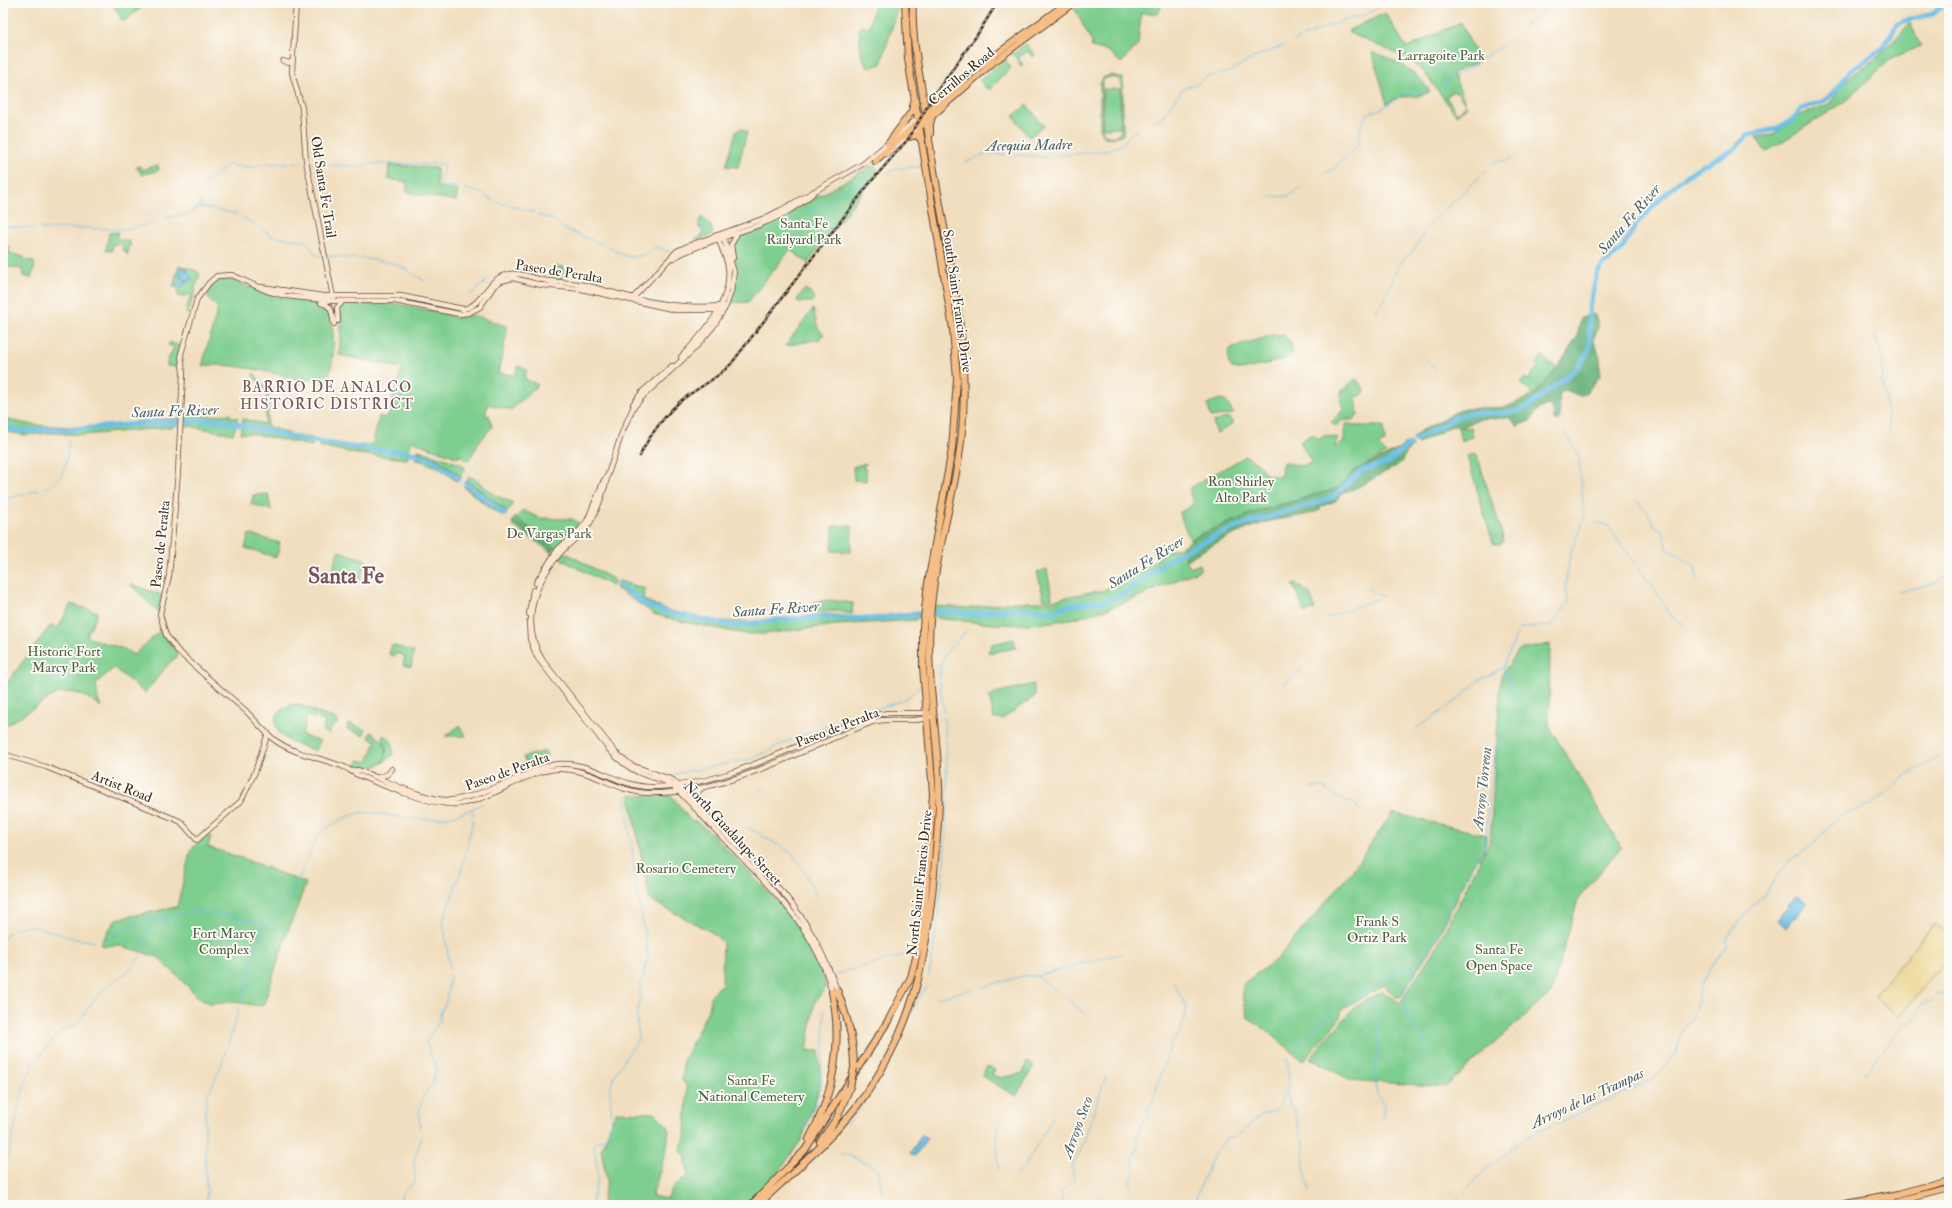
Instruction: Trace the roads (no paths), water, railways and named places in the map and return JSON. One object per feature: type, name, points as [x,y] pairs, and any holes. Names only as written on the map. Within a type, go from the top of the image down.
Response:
[{"type":"highway","name":"South Saint Francis Drive","points":[[906,3],[906,36],[913,89],[935,173],[961,335],[964,394],[963,422],[959,455],[926,627]]},
{"type":"highway","name":"South Saint Francis Drive","points":[[913,3],[915,53],[923,100],[922,140],[952,329],[957,379],[953,444],[928,583],[926,627]]},
{"type":"highway","points":[[875,161],[965,80]]},
{"type":"highway","points":[[888,144],[912,111],[913,89]]},
{"type":"highway","points":[[932,116],[930,129],[935,173]]},
{"type":"highway","points":[[908,137],[917,135],[922,140]]},
{"type":"highway","name":"North Saint Francis Drive","points":[[758,1205],[845,1120],[879,1073],[899,1036],[920,980],[929,933],[939,816],[939,782],[923,667],[926,627]]},
{"type":"highway","name":"North Saint Francis Drive","points":[[751,1205],[805,1150],[821,1128],[884,1027],[911,977],[921,942],[932,809],[929,716]]},
{"type":"highway","points":[[920,980],[917,973],[921,952],[921,942]]},
{"type":"highway","points":[[798,1167],[837,1118],[850,1087],[854,1068],[854,1050],[850,1025],[834,991]]},
{"type":"highway","points":[[797,1158],[820,1116],[833,1075],[837,1046],[834,991]]},
{"type":"highway","points":[[1840,1205],[1899,1194],[1949,1180]]},
{"type":"highway","points":[[1883,1205],[1949,1188]]},
{"type":"main road","name":"Old Santa Fe Trail","points":[[296,3],[292,76],[302,108],[306,161],[333,299]]},
{"type":"main road","name":"Cerrillos Road","points":[[632,299],[670,259],[765,218],[863,164],[922,120],[932,116],[1066,3]]},
{"type":"main road","name":"Cerrillos Road","points":[[965,80],[1036,27],[1074,3]]},
{"type":"main road","points":[[283,61],[289,63],[292,61]]},
{"type":"main road","name":"Cerrillos Road","points":[[863,164],[868,164],[875,161],[894,149],[908,137],[922,120]]},
{"type":"main road","name":"Cerrillos Road","points":[[720,238],[738,233],[778,217],[809,198],[816,190]]},
{"type":"main road","points":[[633,408],[644,395],[695,348],[722,308],[731,292],[734,272],[731,245],[738,233]]},
{"type":"main road","points":[[720,238],[734,272]]},
{"type":"main road","points":[[558,552],[588,526],[599,504],[623,430],[633,408],[633,404],[643,391],[687,351],[722,308],[727,284],[728,268],[720,238]]},
{"type":"main road","name":"Paseo de Peralta","points":[[722,308],[685,307],[632,299],[514,274],[503,275],[492,281],[479,301],[463,309],[396,296],[333,299],[298,298],[271,293],[236,276],[218,276],[209,283],[198,296],[181,354],[183,372],[181,418],[169,576],[160,614],[167,637],[177,650],[282,745],[424,799],[446,804],[466,803],[538,773],[555,769],[576,770],[627,790],[654,793],[705,787],[738,778],[877,721],[929,716]]},
{"type":"main road","name":"Paseo de Peralta","points":[[260,287],[344,301],[404,302],[463,314],[474,311],[484,304],[491,290],[498,283],[510,279],[550,287],[587,286],[676,310],[722,308]]},
{"type":"main road","points":[[522,281],[526,279],[539,282],[547,281]]},
{"type":"main road","points":[[581,289],[598,289]]},
{"type":"main road","points":[[642,289],[643,297],[667,304]]},
{"type":"main road","points":[[387,301],[396,296]]},
{"type":"main road","points":[[298,298],[306,301],[327,304],[336,323],[337,307],[344,301]]},
{"type":"main road","points":[[450,312],[452,315],[460,316],[476,313]]},
{"type":"main road","points":[[637,404],[643,391]]},
{"type":"main road","points":[[558,552],[580,530],[593,508],[601,486],[607,477]]},
{"type":"main road","points":[[599,504],[601,486]]},
{"type":"main road","points":[[588,526],[587,524],[592,516],[593,508]]},
{"type":"main road","name":"North Guadalupe Street","points":[[558,552],[540,581],[533,601],[533,631],[538,653],[618,754],[631,765],[664,775],[679,785],[780,890],[799,913],[821,949],[834,991]]},
{"type":"main road","name":"North Guadalupe Street","points":[[558,552],[540,576],[530,600],[530,634],[535,653],[615,757],[639,773],[666,782],[673,786],[795,916],[815,946],[834,991]]},
{"type":"main road","name":"Paseo de Peralta","points":[[351,771],[358,770],[433,798],[451,800],[479,793],[528,773],[560,764],[587,767],[632,785],[652,787],[673,786],[715,778],[740,770],[875,715],[886,713],[929,716]]},
{"type":"main road","name":"Artist Road","points":[[3,754],[32,762],[179,821],[197,840],[241,801],[255,772],[268,733]]},
{"type":"main road","points":[[375,776],[384,776],[392,769]]},
{"type":"main road","points":[[696,803],[694,797],[696,792],[705,787]]},
{"type":"main road","points":[[466,794],[479,793]]},
{"type":"main road","points":[[654,793],[674,795],[684,798]]},
{"type":"water","points":[[183,267],[191,276],[192,280],[188,281],[186,279],[183,286],[176,286],[181,279],[179,268]]},
{"type":"water","points":[[1797,896],[1807,903],[1786,927],[1777,920]]},
{"type":"water","points":[[922,1135],[927,1138],[915,1156],[910,1153]]},
{"type":"waterway","name":"Acequia Madre","points":[[1294,41],[1341,21],[1365,15],[1385,3]]},
{"type":"waterway","name":"Santa Fe River","points":[[1415,440],[1457,417],[1469,413],[1505,413],[1518,411],[1529,406],[1575,370],[1583,360],[1590,347],[1589,307],[1597,273],[1604,264],[1620,251],[1636,225],[1654,205],[1677,183],[1696,169],[1733,150],[1748,135],[1776,129],[1792,120],[1801,109],[1824,101],[1836,91],[1850,71],[1883,48],[1897,24],[1933,14],[1945,3]]},
{"type":"waterway","name":"Santa Fe River","points":[[1941,7],[1945,13]]},
{"type":"waterway","points":[[1523,28],[1526,23],[1545,11]]},
{"type":"waterway","points":[[1947,17],[1949,21]]},
{"type":"waterway","points":[[1900,33],[1903,35],[1904,40]]},
{"type":"waterway","name":"Acequia Madre","points":[[1153,123],[1164,114],[1184,88],[1199,83],[1205,77],[1231,71],[1251,59],[1285,45]]},
{"type":"waterway","points":[[1441,89],[1445,87],[1447,80],[1502,47]]},
{"type":"waterway","points":[[1322,175],[1334,168],[1359,145],[1360,127],[1367,114],[1381,109],[1404,94],[1427,91]]},
{"type":"waterway","name":"Acequia Madre","points":[[965,163],[986,153],[1045,157],[1105,151],[1121,145],[1131,134],[1137,131]]},
{"type":"waterway","points":[[1492,163],[1513,158]]},
{"type":"waterway","name":"Acequia Madre","points":[[252,167],[261,164],[304,162]]},
{"type":"waterway","name":"Acequia Madre","points":[[309,163],[359,167],[371,164],[386,164]]},
{"type":"waterway","name":"Acequia Madre","points":[[389,164],[444,164],[440,185],[458,188]]},
{"type":"waterway","name":"Acequia Madre","points":[[211,180],[228,165],[251,167]]},
{"type":"waterway","name":"Acequia Madre","points":[[887,173],[899,168],[921,167]]},
{"type":"waterway","points":[[1376,311],[1386,296],[1395,273],[1403,259],[1413,251],[1431,222],[1486,171]]},
{"type":"waterway","name":"Acequia Madre","points":[[806,211],[826,204],[853,185],[869,177]]},
{"type":"waterway","name":"Acequia Madre","points":[[164,218],[191,214],[194,209],[200,207],[201,201],[195,191],[207,183]]},
{"type":"waterway","points":[[1271,197],[1288,196],[1301,187]]},
{"type":"waterway","name":"Acequia Madre","points":[[464,189],[478,192],[494,201]]},
{"type":"waterway","name":"Acequia Madre","points":[[497,202],[534,212]]},
{"type":"waterway","points":[[200,207],[237,214]]},
{"type":"waterway","name":"Acequia Madre","points":[[538,215],[554,220],[562,228],[604,245]]},
{"type":"waterway","points":[[241,216],[256,225]]},
{"type":"waterway","name":"Acequia Madre","points":[[88,228],[131,228],[148,224],[155,220]]},
{"type":"waterway","points":[[700,221],[702,227]]},
{"type":"waterway","points":[[705,227],[706,221]]},
{"type":"waterway","name":"Acequia Madre","points":[[3,226],[34,228]]},
{"type":"waterway","points":[[260,227],[271,236],[304,241],[309,244],[316,255],[322,256]]},
{"type":"waterway","points":[[704,234],[705,227]]},
{"type":"waterway","name":"Acequia Madre","points":[[40,229],[86,228]]},
{"type":"waterway","name":"Acequia Madre","points":[[608,247],[621,254],[632,257],[643,255],[656,247],[671,252]]},
{"type":"waterway","points":[[326,256],[355,258]]},
{"type":"waterway","points":[[358,258],[363,258]]},
{"type":"waterway","points":[[366,259],[375,260]]},
{"type":"waterway","points":[[377,261],[385,261],[398,265],[425,281]]},
{"type":"waterway","points":[[470,295],[489,279]]},
{"type":"waterway","points":[[1879,328],[1875,335],[1883,361],[1881,383],[1885,393],[1885,403],[1890,432]]},
{"type":"waterway","points":[[1426,359],[1436,369]]},
{"type":"waterway","points":[[1553,388],[1558,403],[1558,417]]},
{"type":"waterway","name":"Santa Fe River","points":[[3,426],[19,431],[33,431],[219,420],[306,440],[372,450],[408,452],[433,460],[459,479]]},
{"type":"waterway","name":"Arroyo Torreon","points":[[1427,1052],[1422,1038],[1416,1035],[1416,1031],[1409,1016],[1406,1017],[1403,995],[1424,953],[1435,938],[1452,898],[1486,845],[1488,810],[1497,740],[1522,705],[1503,668],[1519,629],[1552,625],[1569,602],[1565,591],[1570,554],[1584,518],[1579,457],[1565,431]]},
{"type":"waterway","points":[[46,488],[53,485],[58,480],[64,469],[69,441]]},
{"type":"waterway","name":"Santa Fe River","points":[[1014,609],[1052,611],[1071,605],[1105,601],[1124,594],[1171,558],[1211,538],[1241,525],[1332,498],[1362,470],[1387,463],[1410,444]]},
{"type":"waterway","name":"Santa Fe River","points":[[466,484],[505,514]]},
{"type":"waterway","points":[[3,500],[39,490]]},
{"type":"waterway","points":[[1635,500],[1646,510],[1657,529],[1662,531],[1668,550],[1682,557],[1695,567],[1698,583]]},
{"type":"waterway","points":[[1596,522],[1609,526],[1616,538],[1657,593],[1671,617],[1676,618],[1685,627]]},
{"type":"waterway","points":[[1898,592],[1933,584],[1949,574]]},
{"type":"waterway","name":"Santa Fe River","points":[[618,584],[646,605],[669,613],[736,626],[775,620],[819,617],[872,619],[920,614]]},
{"type":"waterway","points":[[1368,589],[1382,596]]},
{"type":"waterway","points":[[1327,618],[1379,598]]},
{"type":"waterway","name":"Santa Fe River","points":[[933,612],[958,612],[974,615],[997,610],[1003,611],[1012,609]]},
{"type":"waterway","points":[[1134,623],[1138,622]]},
{"type":"waterway","points":[[944,712],[940,682],[941,666],[946,653],[967,630]]},
{"type":"waterway","points":[[933,668],[941,663]]},
{"type":"waterway","points":[[1283,685],[1303,668]]},
{"type":"waterway","points":[[1416,729],[1455,702],[1478,681],[1503,668]]},
{"type":"waterway","points":[[857,714],[900,701],[915,691],[921,684]]},
{"type":"waterway","points":[[674,774],[751,759],[793,739],[850,717]]},
{"type":"waterway","points":[[929,976],[941,894],[946,838],[947,783],[944,718]]},
{"type":"waterway","name":"Arroyo de las Trampas","points":[[1464,1192],[1485,1170],[1513,1147],[1531,1135],[1652,1080],[1677,1053],[1681,1031],[1693,1016],[1700,987],[1716,960],[1727,948],[1727,939],[1731,931],[1756,902],[1766,894],[1775,878],[1791,859],[1801,854],[1840,816],[1875,803],[1904,777],[1939,757]]},
{"type":"waterway","points":[[1311,788],[1322,786],[1337,797],[1345,801],[1353,802],[1357,808],[1365,812]]},
{"type":"waterway","points":[[762,789],[764,793]]},
{"type":"waterway","points":[[625,795],[639,902]]},
{"type":"waterway","points":[[106,939],[120,933],[135,922],[172,917],[188,911],[224,915],[266,924],[270,923],[292,893],[318,835],[339,820],[363,812],[410,818],[438,819],[467,811],[483,803]]},
{"type":"waterway","points":[[472,810],[473,816]]},
{"type":"waterway","points":[[450,969],[443,920],[461,872],[473,820]]},
{"type":"waterway","points":[[747,827],[792,853],[803,870]]},
{"type":"waterway","points":[[804,871],[817,896]]},
{"type":"waterway","points":[[591,1205],[598,1177],[594,1144],[596,1141],[605,1139],[612,1123],[610,1089],[615,1074],[638,1039],[637,1015],[640,987],[648,957],[640,905]]},
{"type":"waterway","points":[[142,950],[150,929],[156,923],[169,918]]},
{"type":"waterway","points":[[241,1002],[260,935],[265,924]]},
{"type":"waterway","points":[[3,939],[15,928],[26,926],[38,927],[72,938],[95,942]]},
{"type":"waterway","points":[[1036,976],[1122,953]]},
{"type":"waterway","points":[[838,974],[907,954]]},
{"type":"waterway","points":[[3,1173],[10,1150],[22,1092],[33,1064],[60,1032],[78,1023],[91,1004],[104,989],[130,970],[140,956]]},
{"type":"waterway","points":[[1341,1007],[1363,995],[1396,972],[1405,969],[1416,969]]},
{"type":"waterway","points":[[420,1128],[419,1112],[422,1098],[433,1082],[434,1075],[437,1070],[426,1042],[440,1020],[440,1014],[446,1002],[450,976]]},
{"type":"waterway","points":[[982,987],[1023,976],[1036,976],[1056,990]]},
{"type":"waterway","points":[[1131,1187],[1130,1181],[1135,1170],[1133,1163],[1138,1144],[1136,1137],[1141,1126],[1150,1116],[1147,1108],[1154,1100],[1157,1086],[1172,1042],[1181,1031],[1187,1008],[1173,982]]},
{"type":"waterway","points":[[1355,982],[1359,987],[1364,988],[1364,996],[1376,1008],[1380,1019],[1375,1082],[1377,1094]]},
{"type":"waterway","points":[[847,1124],[884,1071],[895,1052],[919,998],[928,986]]},
{"type":"waterway","points":[[937,998],[973,989]]},
{"type":"waterway","points":[[1864,1075],[1901,1028],[1917,1017],[1921,1005],[1931,1002],[1936,994],[1949,993]]},
{"type":"waterway","points":[[1064,996],[1086,1015]]},
{"type":"waterway","points":[[205,1205],[207,1193],[205,1164],[205,1112],[207,1096],[220,1069],[239,1009]]},
{"type":"waterway","points":[[1295,1049],[1334,1010]]},
{"type":"waterway","points":[[803,1130],[818,1095],[824,1041],[824,1011]]},
{"type":"waterway","points":[[1194,1205],[1201,1183],[1214,1155],[1226,1139],[1236,1137],[1262,1114],[1273,1112],[1278,1108],[1289,1084],[1287,1058]]},
{"type":"waterway","name":"Arroyo Seco","points":[[1062,1205],[1061,1192],[1074,1179],[1072,1165],[1081,1149],[1106,1076]]},
{"type":"waterway","points":[[1287,1091],[1290,1106],[1294,1108],[1301,1139],[1304,1143],[1304,1167],[1310,1191]]},
{"type":"waterway","points":[[1379,1096],[1384,1104],[1383,1117]]},
{"type":"waterway","points":[[998,1169],[997,1136],[1002,1115]]},
{"type":"waterway","points":[[1015,1176],[1025,1166],[1053,1117]]},
{"type":"waterway","points":[[400,1205],[402,1193],[415,1181],[414,1158],[422,1138]]},
{"type":"waterway","points":[[840,1153],[853,1157],[878,1169],[884,1205]]},
{"type":"waterway","name":"Arroyo de las Trampas","points":[[1451,1205],[1459,1198]]},
{"type":"waterway","points":[[1676,1205],[1677,1201]]},
{"type":"railway","points":[[640,456],[653,433],[677,404],[708,383],[731,364],[869,184],[909,138],[934,95],[977,35],[997,3]]},
{"type":"district","name":"BARRIO DE ANALCO HISTORIC DISTRICT","points":[[327,396]]},
{"type":"district","name":"Santa Fe","points":[[346,575]]},
{"type":"park label","name":"Larragoite Park","points":[[1441,55]]},
{"type":"park label","name":"Santa Fe Railyard Park","points":[[804,232]]},
{"type":"park label","name":"Ron Shirley Alto Park","points":[[1241,490]]},
{"type":"park label","name":"De Vargas Park","points":[[549,533]]},
{"type":"park label","name":"Historic Fort Marcy Park","points":[[64,660]]},
{"type":"park label","name":"Rosario Cemetery","points":[[686,868]]},
{"type":"park label","name":"Frank S Ortiz Park","points":[[1377,930]]},
{"type":"park label","name":"Fort Marcy Complex","points":[[224,942]]},
{"type":"park label","name":"Santa Fe Open Space","points":[[1499,958]]},
{"type":"park label","name":"Santa Fe National Cemetery","points":[[751,1088]]}]
